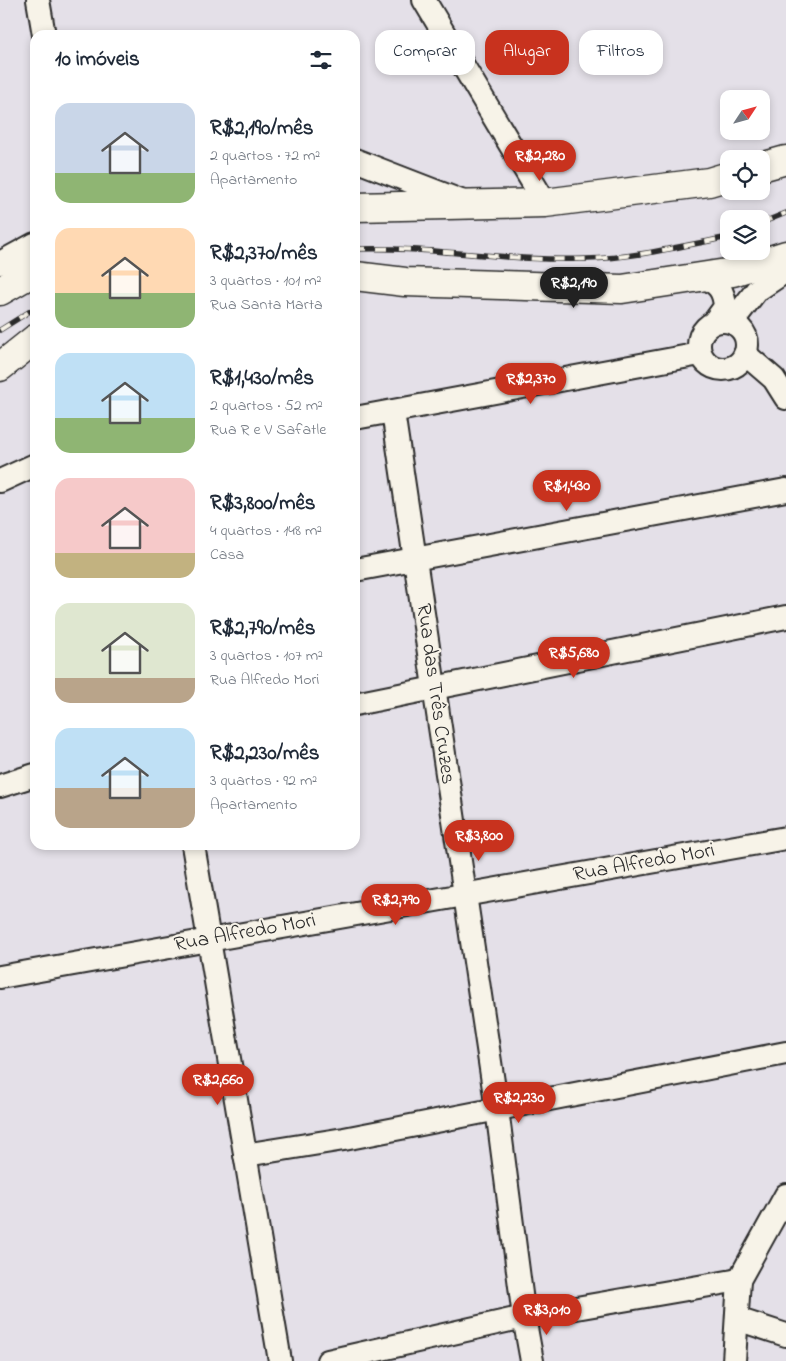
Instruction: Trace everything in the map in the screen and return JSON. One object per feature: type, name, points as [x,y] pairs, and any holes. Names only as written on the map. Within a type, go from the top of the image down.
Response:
[{"type":"street","points":[[38,0],[43,30]]},
{"type":"street","points":[[424,0],[545,203]]},
{"type":"street","points":[[770,164],[786,160]]},
{"type":"street","points":[[360,162],[472,205]]},
{"type":"street","points":[[360,207],[545,203],[709,182],[720,179]]},
{"type":"street","points":[[0,264],[30,247]]},
{"type":"street","points":[[360,277],[406,282],[622,289],[733,272],[786,255]]},
{"type":"street","points":[[723,322],[745,335],[747,345],[745,354],[740,362],[723,369],[713,367],[700,354],[701,335],[706,327],[723,322],[756,291],[786,271]]},
{"type":"street","points":[[0,291],[30,274]]},
{"type":"street","points":[[703,276],[717,284],[724,294],[723,322]]},
{"type":"street","points":[[0,367],[30,343]]},
{"type":"street","points":[[360,417],[700,354]]},
{"type":"street","points":[[745,354],[774,379],[786,398]]},
{"type":"street","name":"Rua das Três Cruzes","points":[[393,412],[497,1109],[524,1318],[532,1361]]},
{"type":"street","points":[[0,481],[30,468]]},
{"type":"street","points":[[360,569],[786,490]]},
{"type":"street","points":[[360,703],[786,617]]},
{"type":"street","points":[[0,786],[30,777]]},
{"type":"street","name":"Rua Alfredo Mori","points":[[0,977],[786,838]]},
{"type":"street","points":[[194,850],[280,1361]]},
{"type":"street","points":[[245,1155],[344,1139],[786,1053]]},
{"type":"street","points":[[738,1358],[739,1280],[786,1194]]},
{"type":"street","points":[[328,1361],[524,1318],[739,1280]]},
{"type":"street","points":[[737,1319],[786,1335]]},
{"type":"railway","points":[[770,219],[786,213]]},
{"type":"railway","points":[[360,249],[413,250],[528,258],[586,259],[640,254],[720,239]]},
{"type":"railway","points":[[0,330],[30,311]]}]
